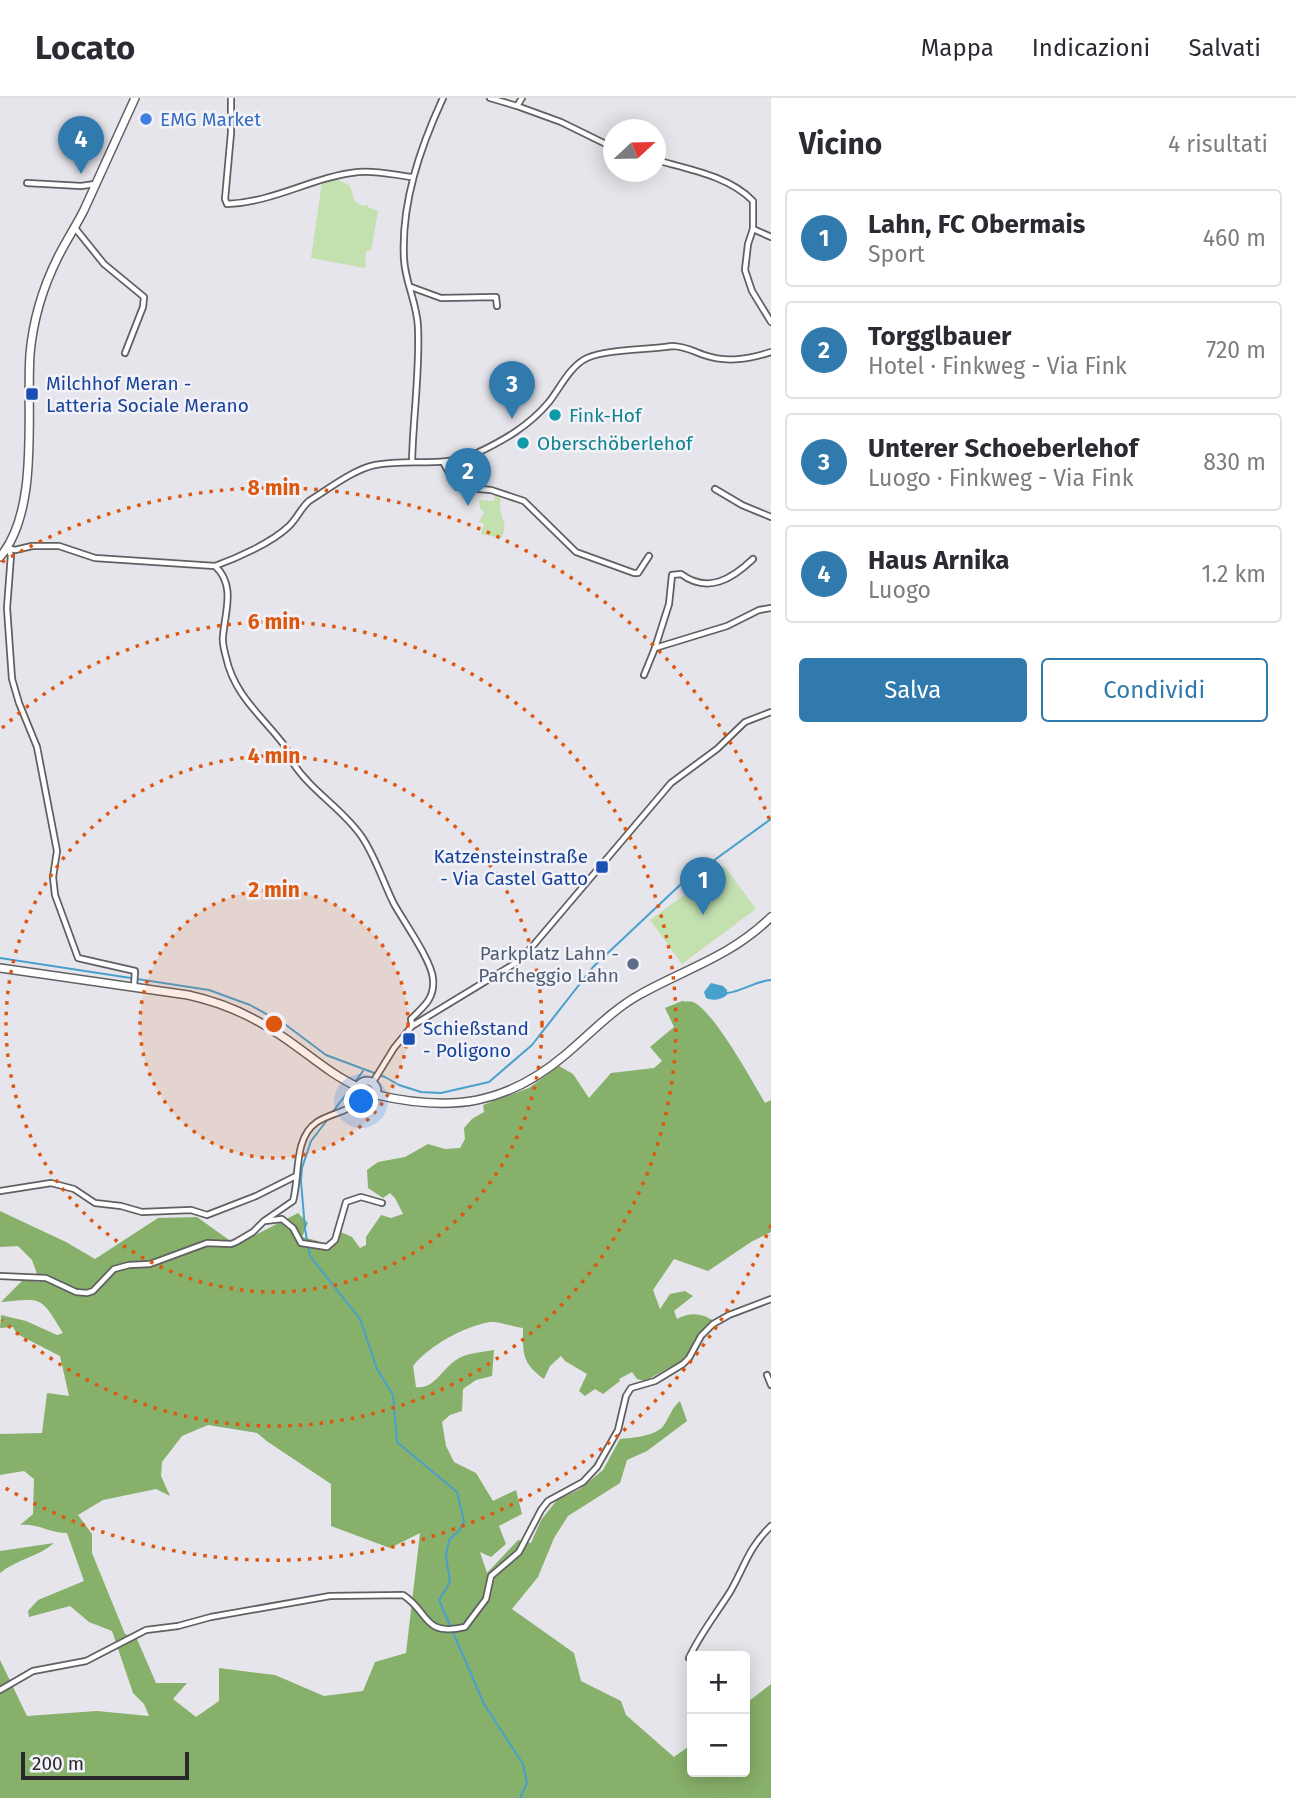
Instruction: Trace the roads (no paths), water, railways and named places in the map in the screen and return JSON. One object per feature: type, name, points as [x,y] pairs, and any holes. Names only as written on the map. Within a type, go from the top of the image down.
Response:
[{"type":"main road","points":[[0,557],[7,548],[19,516],[26,487],[30,354],[34,324],[50,275],[135,98]]},
{"type":"main road","points":[[377,1095],[406,1102],[446,1104],[485,1098],[526,1084],[631,1000],[723,954],[754,934],[771,917]]},
{"type":"main road","points":[[0,968],[134,985],[203,998],[239,1011],[269,1027],[355,1085],[361,1099],[370,1101],[377,1095]]},
{"type":"main road","points":[[355,1085],[374,1080],[377,1095]]},
{"type":"street","points":[[231,98],[232,133],[226,204],[267,199],[326,179],[358,172],[412,177]]},
{"type":"street","points":[[412,462],[418,327],[415,299],[404,261],[412,177],[443,98]]},
{"type":"street","points":[[490,98],[561,122],[603,143]]},
{"type":"street","points":[[517,106],[523,98]]},
{"type":"street","points":[[666,163],[700,172],[732,186],[753,201],[753,229],[748,244],[746,270],[756,298],[771,322]]},
{"type":"street","points":[[27,183],[81,186],[92,184]]},
{"type":"street","points":[[75,227],[104,264],[144,297],[144,307],[125,353]]},
{"type":"street","points":[[753,229],[771,237]]},
{"type":"street","points":[[411,286],[442,299],[496,297],[497,306]]},
{"type":"street","points":[[7,548],[15,550],[32,546],[59,546],[96,558],[215,566],[253,549],[287,528],[309,501],[371,466],[443,462],[477,453],[527,425],[548,403],[565,379],[588,357],[672,346],[681,346],[708,356],[740,360],[771,352]]},
{"type":"street","points":[[443,462],[457,487],[491,491],[524,501],[576,552],[634,573],[638,573],[649,556]]},
{"type":"street","points":[[715,489],[742,505],[771,517]]},
{"type":"street","points":[[7,548],[11,555],[7,608],[12,680],[37,747],[53,821],[57,851],[53,877],[55,895],[78,958],[135,971],[134,985]]},
{"type":"street","points":[[644,675],[668,604],[672,575],[681,574],[690,580],[717,583],[732,578],[753,559]]},
{"type":"street","points":[[215,566],[221,571],[228,586],[222,638],[226,661],[241,692],[252,709],[285,746],[293,763],[305,778],[344,815],[362,838],[393,902],[432,971],[433,987],[429,1000],[411,1019],[412,1026]]},
{"type":"street","points":[[655,648],[727,626],[758,610],[771,608]]},
{"type":"street","points":[[374,1080],[412,1026],[519,961],[671,783],[717,749],[745,722],[771,712]]},
{"type":"street","points":[[0,1276],[46,1278],[76,1292],[88,1293],[114,1269],[150,1264],[201,1244],[231,1244],[253,1232],[293,1201],[302,1143],[307,1132],[317,1121],[354,1106],[361,1099]]},
{"type":"street","points":[[0,1191],[51,1183],[74,1189],[95,1203],[142,1212],[191,1210],[207,1215],[296,1177]]},
{"type":"street","points":[[264,1221],[267,1223],[282,1219],[293,1228],[297,1238],[307,1245],[332,1245],[344,1205],[352,1199],[361,1198],[382,1203]]},
{"type":"street","points":[[0,1690],[33,1671],[86,1661],[146,1630],[330,1596],[403,1595],[428,1623],[442,1628],[465,1628],[486,1599],[491,1576],[519,1552],[548,1501],[583,1482],[597,1467],[618,1430],[626,1396],[631,1388],[655,1381],[683,1364],[701,1336],[713,1324],[771,1298]]},
{"type":"street","points":[[767,1375],[771,1385]]},
{"type":"street","points":[[693,1651],[732,1588],[749,1550],[771,1526]]},
{"type":"water","points":[[711,983],[723,986],[727,995],[716,1000],[706,998],[704,992]]},
{"type":"waterway","points":[[0,958],[209,990],[250,1005],[286,1025],[326,1055],[399,1085],[421,1092],[441,1093],[489,1082],[532,1045],[593,967],[680,885],[771,819]]},
{"type":"waterway","points":[[727,993],[771,980]]},
{"type":"waterway","points":[[354,1083],[363,1071]]},
{"type":"waterway","points":[[331,1114],[351,1088]]},
{"type":"waterway","points":[[328,1119],[311,1141],[302,1168],[305,1229],[310,1256],[360,1319],[377,1369],[393,1395],[397,1442],[457,1492],[464,1521],[459,1531],[449,1540],[446,1556],[450,1582],[439,1600],[484,1704],[523,1764],[527,1783],[520,1798]]},
{"type":"place","name":"EMG Market","points":[[146,119]]},
{"type":"place","name":"Haus Arnika","points":[[81,174]]},
{"type":"place","name":"Milchhof Meran - Latteria Sociale Merano","points":[[32,394]]},
{"type":"place","name":"Fink-Hof","points":[[555,415]]},
{"type":"place","name":"Unterer Schoeberlehof","points":[[512,419]]},
{"type":"place","name":"Oberschöberlehof","points":[[523,443]]},
{"type":"place","name":"Torgglbauer","points":[[468,506]]},
{"type":"place","name":"Katzensteinstraße - Via Castel Gatto","points":[[602,867]]},
{"type":"place","name":"Lahn, FC Obermais","points":[[703,915]]},
{"type":"place","name":"Parkplatz Lahn - Parcheggio Lahn","points":[[633,964]]},
{"type":"place","name":"Schießstand - Poligono","points":[[409,1039]]}]
